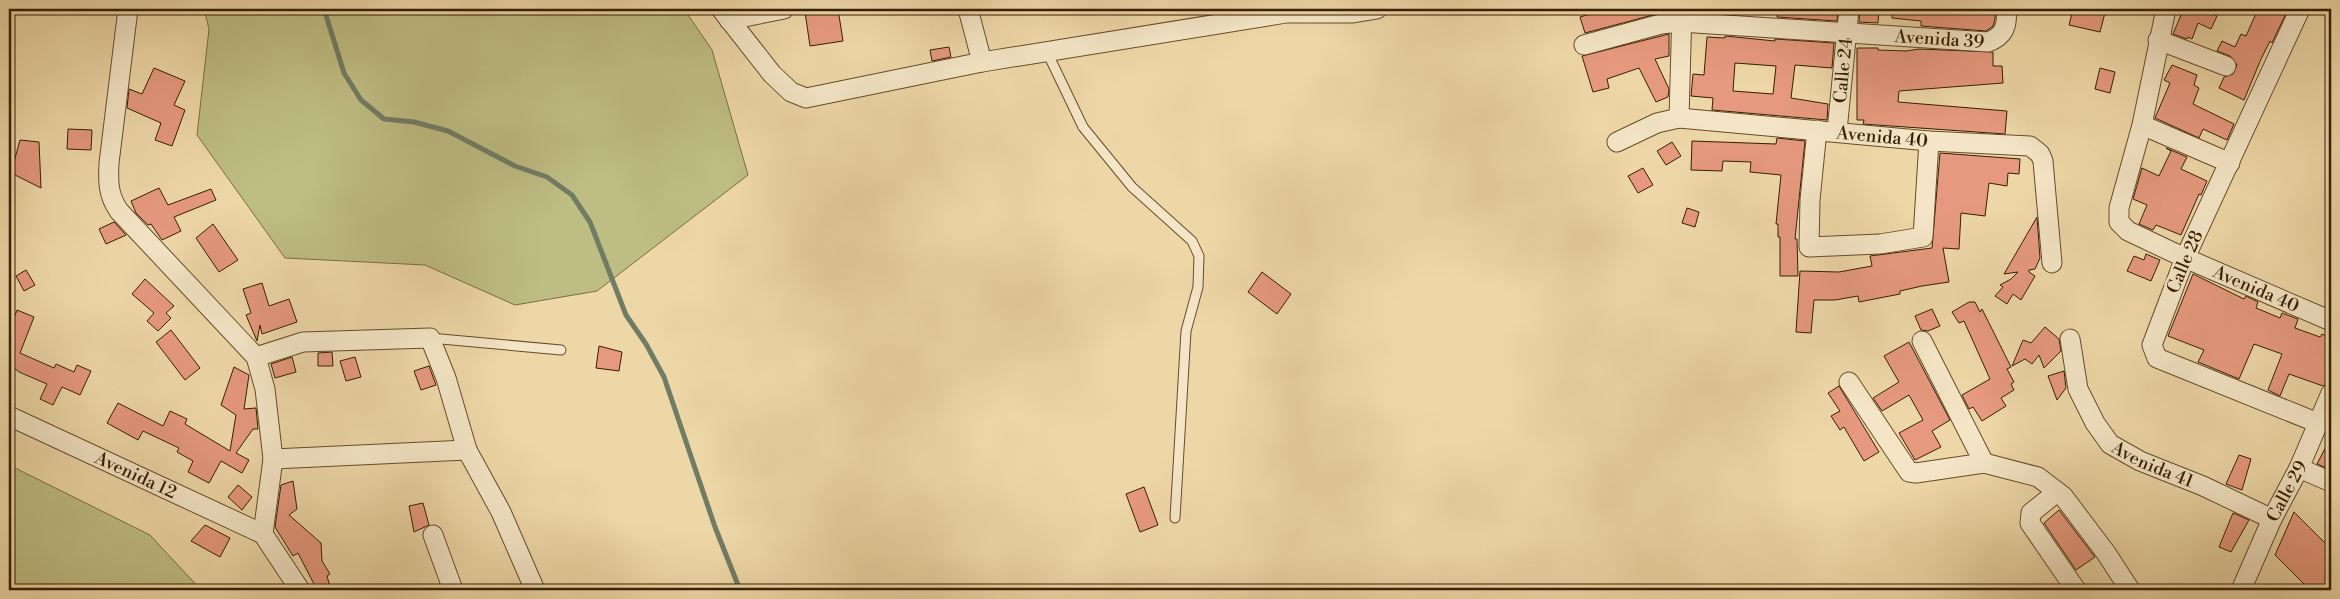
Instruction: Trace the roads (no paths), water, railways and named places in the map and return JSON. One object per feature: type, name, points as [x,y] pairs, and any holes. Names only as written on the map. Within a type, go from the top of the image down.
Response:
[{"type":"street","points":[[128,9],[109,163],[108,186],[112,199],[119,210],[256,357],[265,389],[273,459],[262,534],[300,590]]},
{"type":"street","points":[[725,15],[784,9]]},
{"type":"street","points":[[968,9],[982,62]]},
{"type":"street","points":[[725,15],[772,74],[791,92],[806,98],[982,62],[1286,13],[1353,13],[1377,9]]},
{"type":"street","name":"Calle 24","points":[[1837,131],[1850,9]]},
{"type":"street","name":"Avenida 39","points":[[1847,32],[1988,42],[2003,34],[2008,19],[2006,9]]},
{"type":"street","points":[[2166,9],[2142,125],[2230,163]]},
{"type":"street","name":"Calle 28","points":[[2300,9],[2185,258],[2152,345],[2157,358],[2318,423]]},
{"type":"street","points":[[1679,118],[1681,15]]},
{"type":"street","points":[[1584,45],[1661,24],[1681,15],[1847,32]]},
{"type":"street","points":[[2157,48],[2226,66]]},
{"type":"street","name":"Avenida 40","points":[[1617,142],[1657,123],[1679,118],[1837,131],[1929,141],[2030,146],[2040,154],[2052,263]]},
{"type":"street","name":"Avenida 40","points":[[2142,125],[2119,208],[2119,222],[2128,231],[2185,258],[2331,321]]},
{"type":"street","points":[[1817,130],[1810,200],[1810,247],[1880,244],[1923,236],[1929,141]]},
{"type":"street","points":[[256,357],[303,342],[430,338],[446,378],[467,450],[500,512],[535,590]]},
{"type":"street","name":"Avenida 41","points":[[2070,339],[2078,389],[2095,423],[2110,444],[2140,461],[2202,486],[2272,519]]},
{"type":"street","points":[[1922,341],[1984,463]]},
{"type":"street","points":[[1850,382],[1909,472],[1916,473],[1984,463],[2038,477],[2063,496],[2106,553],[2130,590]]},
{"type":"street","name":"Calle 29","points":[[2241,590],[2272,519],[2299,468],[2331,393]]},
{"type":"street","name":"Avenida 12","points":[[9,416],[262,534]]},
{"type":"street","points":[[273,459],[467,450]]},
{"type":"street","points":[[2299,468],[2331,482]]},
{"type":"street","points":[[2057,492],[2031,513],[2030,523],[2076,590]]},
{"type":"street","points":[[433,535],[453,590]]},
{"type":"lane","points":[[1047,52],[1083,128],[1132,187],[1192,241],[1200,256],[1198,287],[1186,331],[1175,518]]},
{"type":"lane","points":[[430,338],[561,350]]},
{"type":"waterway","points":[[324,9],[344,73],[361,100],[384,119],[414,122],[448,131],[515,166],[547,177],[572,195],[590,222],[626,315],[646,344],[664,377],[715,527],[740,590]]}]
